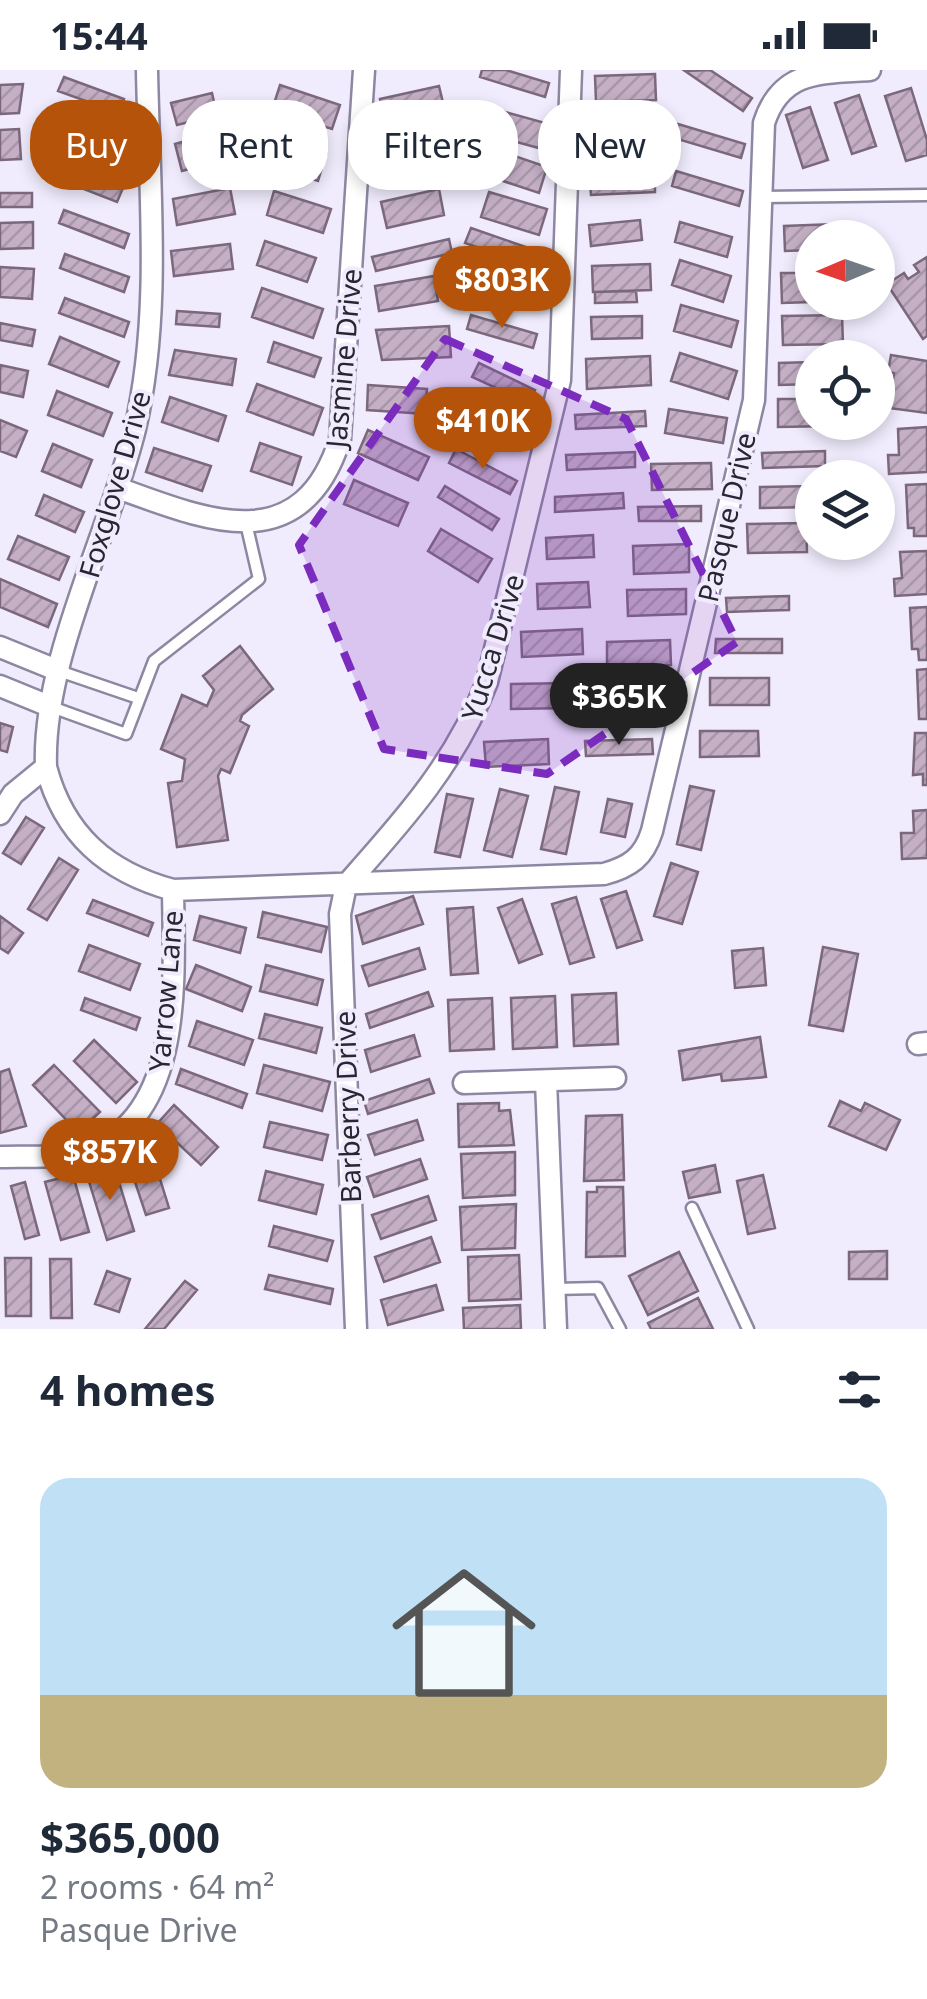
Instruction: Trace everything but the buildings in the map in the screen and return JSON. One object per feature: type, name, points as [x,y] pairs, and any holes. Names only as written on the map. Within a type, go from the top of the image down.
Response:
[{"type":"street","name":"Foxglove Drive","points":[[46,767],[48,706],[118,488],[140,404],[148,346],[148,70]]},
{"type":"street","name":"Jasmine Drive","points":[[246,524],[270,518],[305,498],[332,464],[340,439],[364,70]]},
{"type":"street","name":"Yucca Drive","points":[[346,885],[431,789],[470,727],[487,682],[564,349],[572,70]]},
{"type":"street","name":"Pasque Drive","points":[[346,885],[604,874],[634,862],[647,846],[754,400],[764,123],[778,90],[803,75],[870,70]]},
{"type":"street","points":[[118,488],[199,517],[246,524]]},
{"type":"street","points":[[0,647],[59,671]]},
{"type":"street","points":[[0,686],[48,706]]},
{"type":"street","points":[[0,814],[13,794],[46,767],[54,800],[72,828],[100,858],[138,880],[173,890],[346,885]]},
{"type":"street","name":"Barberry Drive","points":[[346,885],[340,914],[356,1329]]},
{"type":"street","name":"Yarrow Lane","points":[[0,1157],[82,1152],[128,1127],[148,1103],[165,1055],[173,890]]},
{"type":"street","points":[[464,1084],[615,1078]]},
{"type":"street","points":[[546,1081],[556,1329]]},
{"type":"lane","points":[[762,197],[927,195]]},
{"type":"lane","points":[[48,706],[126,734],[154,661],[259,580],[246,524]]},
{"type":"lane","points":[[59,671],[138,698]]},
{"type":"lane","points":[[692,1208],[748,1329]]},
{"type":"lane","points":[[555,1288],[598,1288],[620,1329]]},
{"type":"highlighted area","points":[[445,339],[626,419],[737,642],[547,774],[384,749],[299,545]]}]
